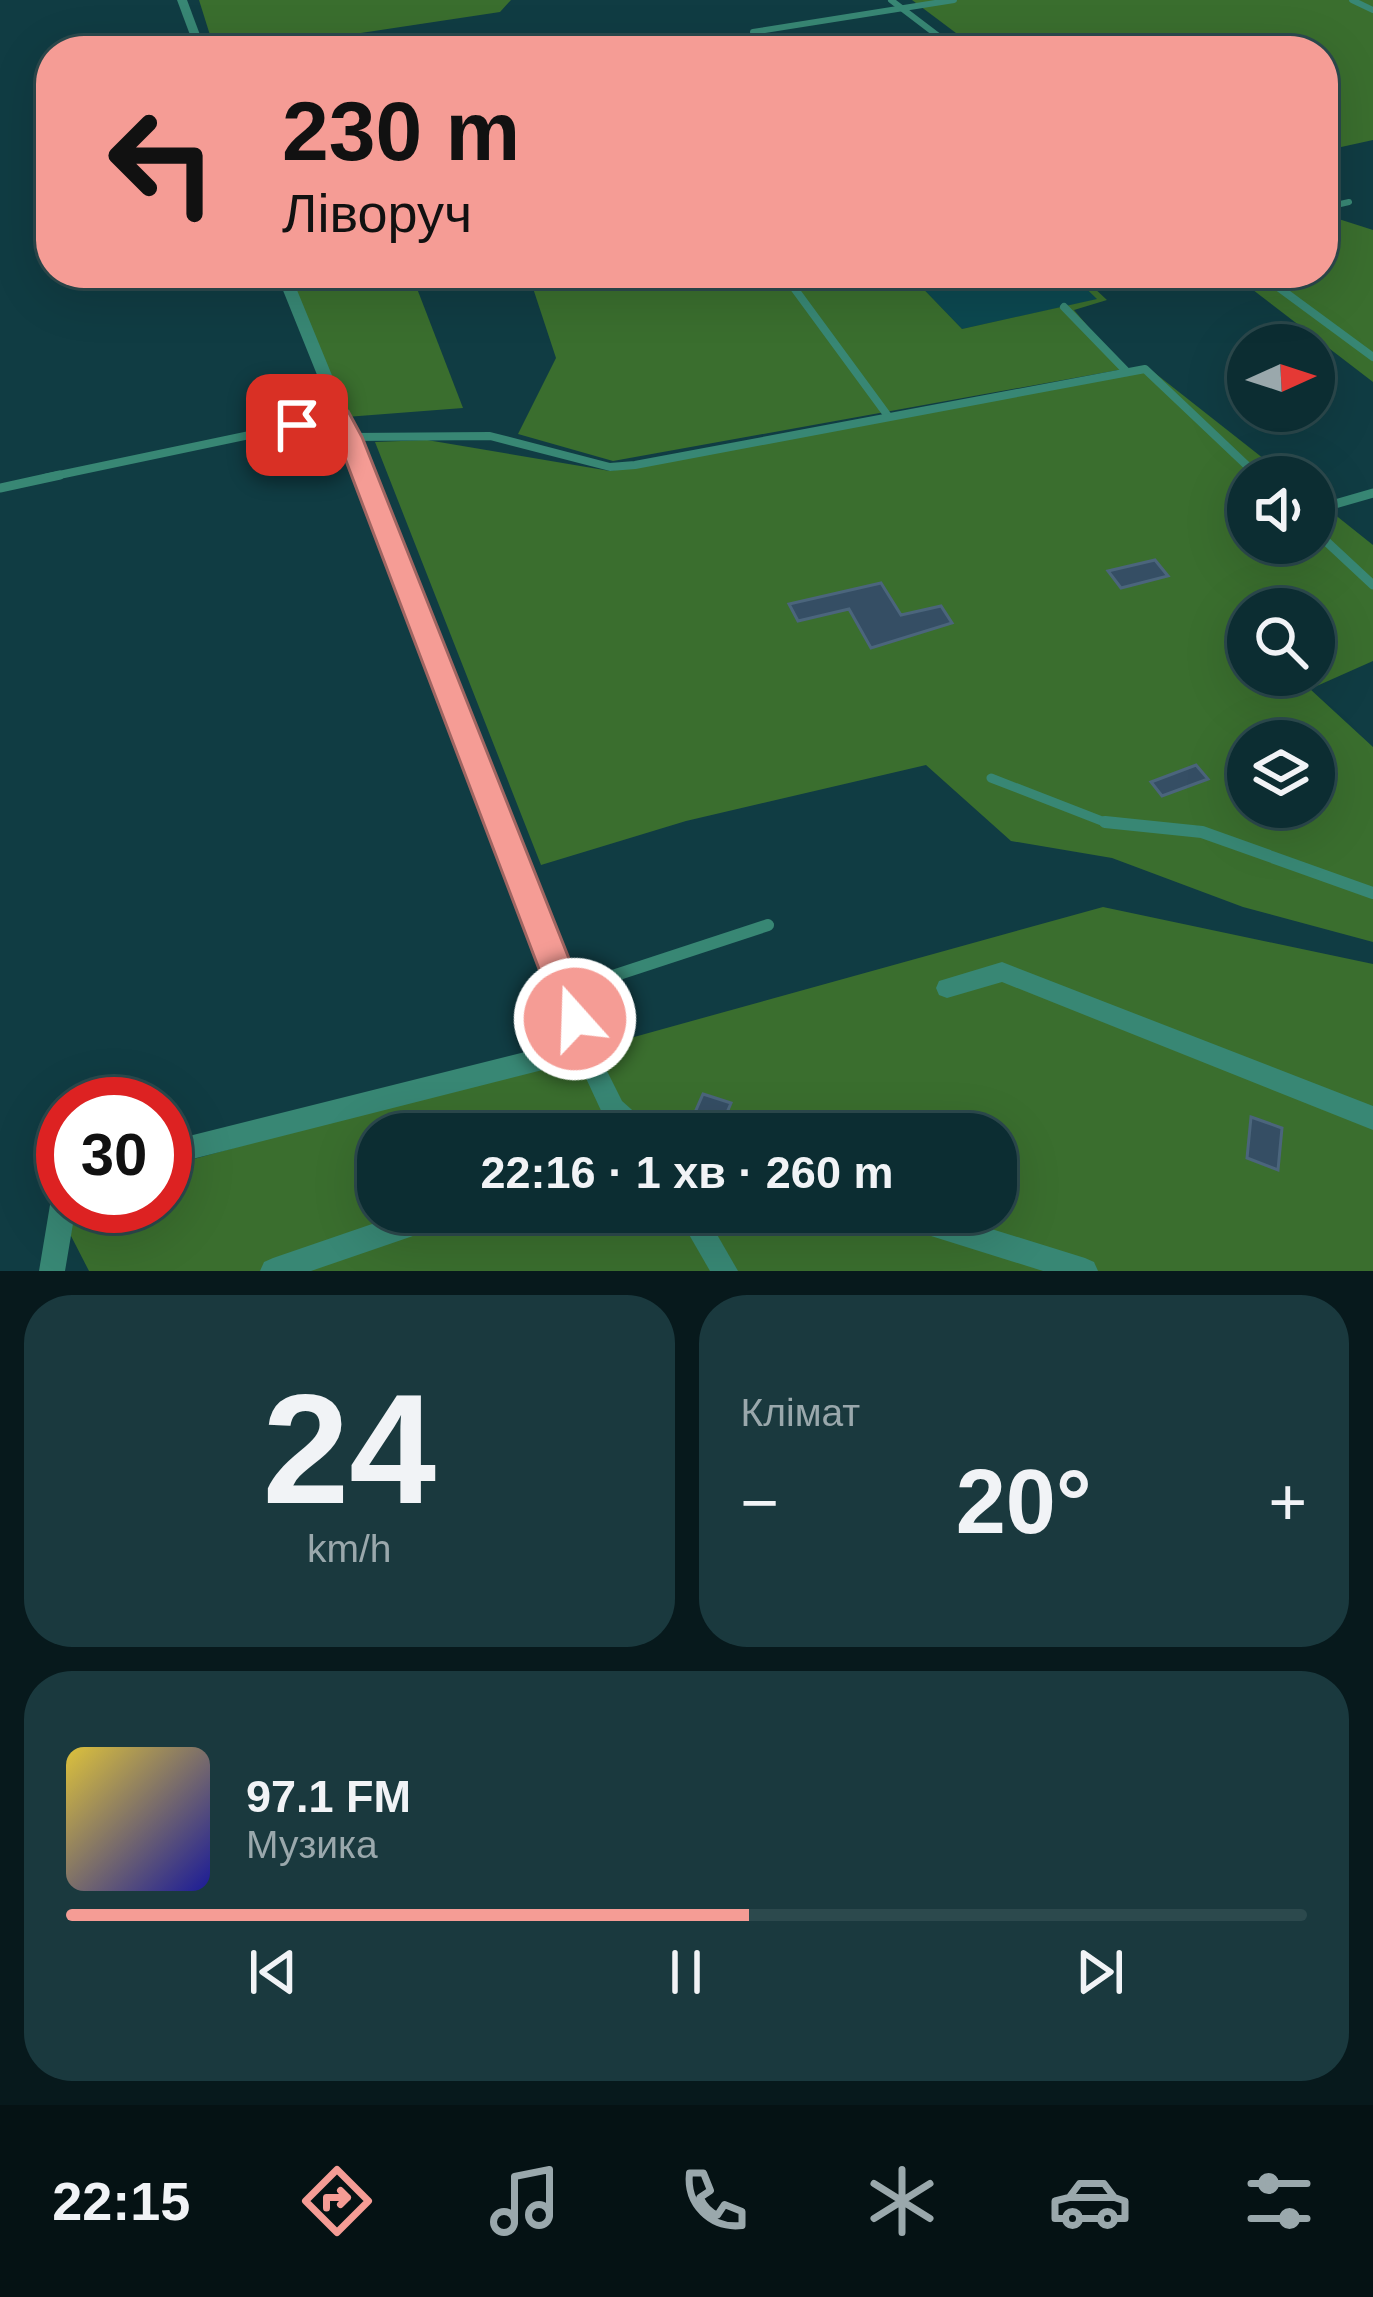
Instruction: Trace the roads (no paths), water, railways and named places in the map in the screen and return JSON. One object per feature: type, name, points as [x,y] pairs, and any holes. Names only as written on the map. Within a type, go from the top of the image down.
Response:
[{"type":"street","points":[[182,0],[195,36]]},
{"type":"street","points":[[289,288],[584,1048],[617,1113]]},
{"type":"street","points":[[947,988],[1002,972],[1373,1118]]},
{"type":"street","points":[[192,1147],[584,1048]]},
{"type":"street","points":[[52,1271],[58,1233]]},
{"type":"street","points":[[273,1271],[384,1233]]},
{"type":"street","points":[[701,1233],[724,1271]]},
{"type":"street","points":[[963,1233],[1085,1271]]},
{"type":"lane","points":[[891,0],[938,36]]},
{"type":"lane","points":[[753,32],[954,0]]},
{"type":"lane","points":[[1352,0],[1373,10]]},
{"type":"lane","points":[[1338,205],[1349,202]]},
{"type":"lane","points":[[794,288],[888,416]]},
{"type":"lane","points":[[1279,288],[1373,357]]},
{"type":"lane","points":[[1064,307],[1127,372]]},
{"type":"lane","points":[[350,437],[490,436],[610,467],[1145,369],[1236,456]]},
{"type":"lane","points":[[0,488],[340,416]]},
{"type":"lane","points":[[1335,504],[1373,493]]},
{"type":"lane","points":[[1335,550],[1373,585]]},
{"type":"lane","points":[[992,778],[1107,823],[1202,832],[1373,893]]},
{"type":"lane","points":[[566,992],[768,925]]}]
